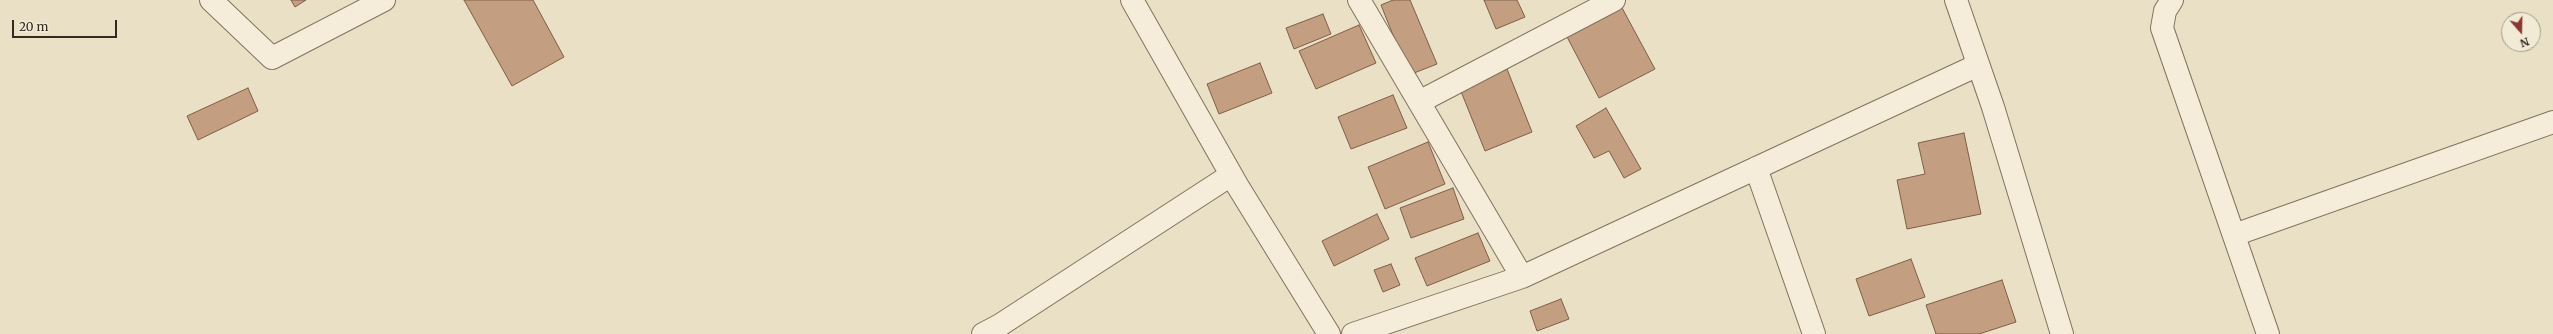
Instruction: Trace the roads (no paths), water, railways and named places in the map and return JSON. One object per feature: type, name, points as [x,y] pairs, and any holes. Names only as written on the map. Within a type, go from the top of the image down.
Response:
[{"type":"street","points":[[211,0],[272,58],[382,0]]},
{"type":"street","points":[[1132,0],[1231,175],[1329,334]]},
{"type":"street","points":[[1359,0],[1522,277]]},
{"type":"street","points":[[1419,102],[1614,0]]},
{"type":"street","points":[[1956,0],[1978,65],[2062,334]]},
{"type":"street","points":[[2172,0],[2165,12],[2162,28],[2268,334]]},
{"type":"street","points":[[1353,334],[1522,277],[1978,65]]},
{"type":"street","points":[[2234,235],[2553,122]]},
{"type":"street","points":[[1756,168],[1814,334]]},
{"type":"street","points":[[983,334],[1000,325],[1231,175]]}]
